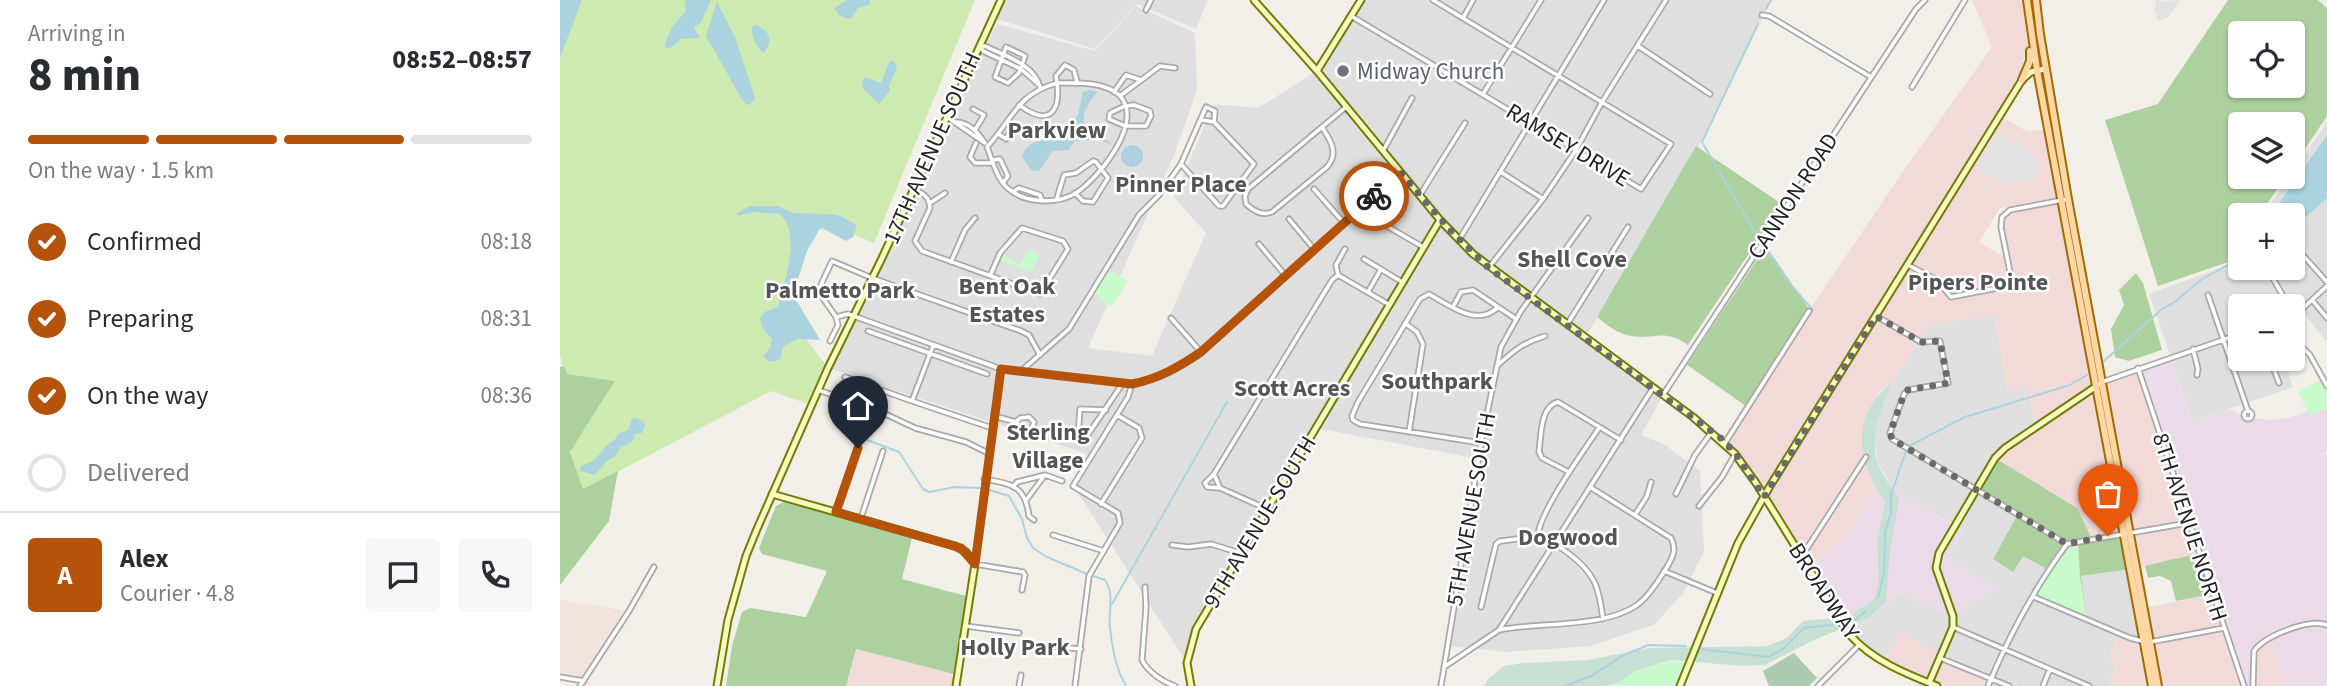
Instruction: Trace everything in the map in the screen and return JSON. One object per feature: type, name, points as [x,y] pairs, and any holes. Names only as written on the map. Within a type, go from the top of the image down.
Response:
[{"type":"main road","points":[[2028,0],[2037,71],[2065,200],[2147,642],[2158,686]]},
{"type":"main road","points":[[2036,0],[2065,200]]},
{"type":"main road","points":[[2022,80],[2030,61],[2032,43]]},
{"type":"main road","points":[[2147,642],[2152,686]]},
{"type":"street","name":"17TH AVENUE SOUTH","points":[[717,686],[728,620],[746,556],[818,390],[1000,0]]},
{"type":"street","points":[[1146,10],[1151,0]]},
{"type":"street","name":"BROADWAY","points":[[1254,0],[1459,240],[1489,268],[1712,431],[1735,453],[1858,645],[1883,662],[1937,686]]},
{"type":"street","points":[[1317,71],[1361,0]]},
{"type":"street","points":[[1433,0],[1602,102]]},
{"type":"street","points":[[1463,18],[1473,0]]},
{"type":"street","points":[[1483,94],[1541,0]]},
{"type":"street","points":[[1459,240],[1604,0]]},
{"type":"street","points":[[1489,268],[1543,199],[1576,150],[1602,102],[1666,0]]},
{"type":"street","name":"CANNON ROAD","points":[[1663,395],[1916,9],[1925,0]]},
{"type":"street","points":[[1912,87],[1965,0]]},
{"type":"street","points":[[1762,15],[1769,16],[1871,77]]},
{"type":"street","name":"RAMSEY DRIVE","points":[[1350,16],[1641,189],[1671,144],[1602,102]]},
{"type":"street","points":[[980,46],[983,51],[1030,70],[1040,86]]},
{"type":"street","points":[[1638,46],[1710,94]]},
{"type":"street","points":[[1006,47],[1025,56],[1021,67],[1008,83],[995,76],[1002,57],[1006,47]]},
{"type":"street","points":[[1019,105],[1036,117],[1044,116],[1056,106],[1059,99],[1056,76],[1065,65],[1074,70],[1077,83]]},
{"type":"street","points":[[1120,96],[1160,66],[1175,68]]},
{"type":"street","points":[[1680,686],[1738,543],[1764,497],[2022,80],[2045,69]]},
{"type":"street","points":[[1114,92],[1126,75],[1142,80]]},
{"type":"street","points":[[947,117],[962,122],[986,145],[1003,183],[1032,200],[1042,201],[1075,193],[1115,153],[1125,126],[1125,106],[1120,96],[1103,87],[1077,83],[1040,86],[1019,105],[999,134],[986,145]]},
{"type":"street","points":[[1383,152],[1412,98]]},
{"type":"street","points":[[1125,106],[1148,108],[1151,116],[1146,126],[1125,126],[1111,121],[1110,113],[1125,106]]},
{"type":"street","points":[[1020,372],[1069,330],[1139,215],[1160,195],[1181,163],[1202,120],[1204,110],[1210,107],[1215,111],[1214,122]]},
{"type":"street","points":[[1322,127],[1333,145],[1333,158],[1327,167],[1272,212],[1266,214],[1246,204],[1248,189],[1322,127],[1346,107]]},
{"type":"street","points":[[974,108],[984,115],[974,132]]},
{"type":"street","points":[[1181,163],[1219,206],[1223,206],[1254,164],[1214,122],[1202,120]]},
{"type":"street","points":[[1420,195],[1465,123]]},
{"type":"street","points":[[999,134],[1006,139],[1012,130]]},
{"type":"street","points":[[976,143],[970,157],[975,163],[1000,159],[1008,176],[1003,183]]},
{"type":"street","points":[[1057,198],[1064,175],[1076,173],[1093,161],[1096,162],[1108,178],[1093,202],[1083,201],[1075,193]]},
{"type":"street","points":[[836,317],[841,314],[853,316],[1001,369],[1132,384],[1148,381],[1169,372],[1201,352],[1400,172]]},
{"type":"street","points":[[1501,173],[1543,199]]},
{"type":"street","points":[[913,189],[923,194],[930,203],[915,241],[922,251],[951,262],[1040,294],[1069,244],[1022,228],[1000,253],[990,276]]},
{"type":"street","points":[[1314,189],[1344,223]]},
{"type":"street","points":[[930,203],[945,193]]},
{"type":"street","points":[[1908,265],[1937,280],[1951,297],[2013,285],[2015,282],[2001,227],[2002,218],[2010,210],[2065,200]]},
{"type":"street","points":[[951,262],[965,230],[975,218]]},
{"type":"street","name":"5TH AVENUE SOUTH","points":[[1441,686],[1481,443],[1501,347],[1516,319],[1588,218]]},
{"type":"street","points":[[1289,219],[1314,249]]},
{"type":"street","name":"9TH AVENUE SOUTH","points":[[1191,686],[1187,663],[1196,629],[1440,220]]},
{"type":"street","points":[[1385,225],[1423,247]]},
{"type":"street","points":[[1567,325],[1628,227]]},
{"type":"street","points":[[1259,244],[1285,275]]},
{"type":"street","points":[[1346,249],[1336,265],[1338,275],[1388,304]]},
{"type":"street","points":[[1364,259],[1402,282]]},
{"type":"street","points":[[2305,259],[2326,286],[2305,305]]},
{"type":"street","points":[[830,341],[838,325],[836,317],[818,291],[832,261],[1021,331],[1029,335],[1040,355]]},
{"type":"street","points":[[1368,292],[1381,270]]},
{"type":"street","points":[[1267,509],[1220,488],[1207,487],[1205,483],[1214,474],[1332,280],[1338,275]]},
{"type":"street","points":[[1452,307],[1461,292],[1473,290],[1516,319]]},
{"type":"street","points":[[1481,443],[1360,424],[1353,420],[1352,416],[1420,299],[1429,294],[1463,313],[1481,316],[1491,314],[1498,307]]},
{"type":"street","points":[[2208,295],[2248,411]]},
{"type":"street","points":[[2312,300],[2327,318]]},
{"type":"street","points":[[1725,443],[1809,311]]},
{"type":"street","points":[[1876,316],[1921,342],[1940,341],[1948,383],[1908,390],[1904,394],[1890,436],[2067,544],[2188,523]]},
{"type":"street","points":[[1171,318],[1201,352]]},
{"type":"street","points":[[1405,323],[1417,332],[1423,344],[1409,432]]},
{"type":"street","points":[[868,331],[987,374]]},
{"type":"street","points":[[1496,368],[1516,348],[1527,341],[1545,336]]},
{"type":"street","points":[[1929,683],[1953,627],[1953,616],[1939,579],[1937,560],[1941,547],[1995,458],[2005,448],[2099,384],[2228,338]]},
{"type":"street","points":[[912,401],[933,346]]},
{"type":"street","points":[[2193,349],[2197,375]]},
{"type":"street","points":[[2305,350],[2327,386]]},
{"type":"street","name":"8TH AVENUE NORTH","points":[[2138,368],[2244,686]]},
{"type":"street","points":[[956,686],[1001,369]]},
{"type":"street","points":[[2274,371],[2279,383]]},
{"type":"street","points":[[845,377],[992,428]]},
{"type":"street","points":[[1106,410],[1080,409],[1078,435],[1085,438],[1106,410],[1123,383]]},
{"type":"street","points":[[1075,686],[1089,576],[1120,523],[1120,517],[1118,513],[1073,486],[1128,397],[1132,384]]},
{"type":"street","points":[[1444,667],[1499,630],[1653,388]]},
{"type":"street","points":[[818,390],[877,410],[915,428],[966,442],[988,453]]},
{"type":"street","points":[[1569,472],[1542,458],[1539,453],[1548,407],[1558,402],[1621,440]]},
{"type":"street","points":[[1101,504],[1142,438],[1139,428],[1117,414]]},
{"type":"street","points":[[994,416],[1016,422],[1026,433],[1034,426],[1029,417],[1020,418],[1016,422]]},
{"type":"street","points":[[1538,538],[1539,524],[1599,427]]},
{"type":"street","points":[[1676,494],[1695,455],[1712,431]]},
{"type":"street","points":[[836,512],[858,448]]},
{"type":"street","points":[[860,520],[883,451]]},
{"type":"street","points":[[1699,506],[1722,477],[1735,453]]},
{"type":"street","points":[[1801,558],[1866,457]]},
{"type":"street","points":[[1214,474],[1220,488]]},
{"type":"street","points":[[1013,487],[1017,482],[1045,475],[1062,481]]},
{"type":"street","points":[[1027,499],[1045,475]]},
{"type":"street","points":[[984,479],[1022,492],[1027,499],[1029,516],[1034,520]]},
{"type":"street","points":[[1635,515],[1647,496],[1651,482]]},
{"type":"street","points":[[1499,630],[1603,619],[1622,614],[1639,604],[1664,571],[1674,554],[1675,545],[1671,538],[1590,487]]},
{"type":"street","points":[[772,494],[961,548],[975,564],[1023,572],[1025,575],[1022,590]]},
{"type":"street","points":[[1053,535],[1104,551]]},
{"type":"street","points":[[1481,607],[1496,544],[1500,541],[1538,538],[1554,543],[1591,573],[1601,600],[1603,619]]},
{"type":"street","points":[[1172,545],[1188,547],[1211,544],[1240,553]]},
{"type":"street","points":[[1989,686],[2004,649],[2048,570],[2067,544]]},
{"type":"street","points":[[560,677],[582,684],[654,566]]},
{"type":"street","points":[[1664,571],[1717,593]]},
{"type":"street","points":[[1145,587],[1142,660],[1154,674],[1175,686]]},
{"type":"street","points":[[2034,597],[2130,638],[2147,642],[2224,628]]},
{"type":"street","points":[[2253,686],[2254,651],[2258,646],[2309,623],[2327,625]]},
{"type":"street","points":[[966,626],[1019,633]]},
{"type":"street","points":[[1953,627],[2088,686]]},
{"type":"street","points":[[1818,686],[1858,645]]},
{"type":"street","points":[[1047,646],[1081,649]]},
{"type":"street","points":[[1940,657],[2008,686]]},
{"type":"street","points":[[2043,686],[2050,669]]},
{"type":"street","points":[[1019,686],[1021,675]]},
{"type":"street","points":[[1917,686],[1920,679]]},
{"type":"shaded area","points":[[1006,0],[1208,0],[1196,29],[1137,4],[1095,49],[997,19]]},
{"type":"shaded area","points":[[1361,0],[1771,0],[1702,140],[1585,338],[1663,395],[1641,435],[1665,445],[1700,471],[1704,551],[1684,592],[1655,624],[1591,646],[1506,652],[1448,646],[1479,459],[1316,428],[1196,629],[1187,663],[1071,482],[1087,454],[828,368],[913,189],[997,24],[1095,51],[1136,6],[1195,33],[1197,89],[1175,153],[1088,348],[1152,356],[1206,233],[1174,197],[1214,104],[1258,108],[1317,71]]},
{"type":"shaded area","points":[[1972,0],[2023,0],[2028,44],[2015,91],[2002,117],[2028,132],[2048,129],[2061,197],[2000,208],[1979,242],[2004,257],[1999,217],[2068,199],[2102,381],[2138,368],[2200,553],[2137,568],[2130,533],[2092,539],[2077,508],[1995,458],[2036,428],[2028,386],[2008,392],[1994,315],[1930,325],[1893,381],[1878,393],[1868,472],[1878,489],[1844,539],[1807,566],[1764,497],[1722,439],[1904,170],[1992,47]]},
{"type":"shaded area","points":[[2155,0],[2180,0],[2169,17],[2158,21],[2154,8]]},
{"type":"shaded area","points":[[2327,122],[2327,342],[2305,315],[2305,294],[2228,294],[2228,371],[2288,371],[2293,387],[2193,421],[2149,294],[2228,265],[2228,280],[2305,280],[2305,203],[2271,203],[2281,189],[2305,189],[2305,154]]},
{"type":"shaded area","points":[[1998,133],[2035,156],[2039,178],[2003,184],[1977,168]]},
{"type":"shaded area","points":[[1994,315],[2008,391],[2028,385],[2036,428],[2018,514],[2023,556],[2048,570],[2087,620],[2080,576],[2137,568],[2150,642],[2107,659],[2117,664],[2108,686],[2017,686],[1941,654],[1901,633],[1883,662],[1850,635],[1900,593],[1953,616],[1997,588],[1948,557],[1963,530],[1908,498],[1889,482],[1878,463],[1874,435],[1893,381],[1930,324]]},
{"type":"shaded area","points":[[2171,356],[2193,421],[2229,409],[2249,418],[2269,420],[2287,418],[2315,409],[2327,409],[2327,451],[2324,454],[2327,455],[2327,686],[2287,686],[2271,639],[2254,651],[2253,686],[2244,686],[2138,368]]},
{"type":"shaded area","points":[[1889,482],[1908,498],[1963,531],[1948,557],[1998,588],[1953,616],[1900,593],[1850,635],[1807,566],[1844,539],[1878,489]]},
{"type":"shaded area","points":[[2213,594],[2244,686],[2108,686],[2117,664],[2107,660],[2119,633],[2150,642],[2144,608]]},
{"type":"shaded area","points":[[560,600],[629,611],[584,681],[560,677]]},
{"type":"shaded area","points":[[1901,632],[1941,654],[2017,686],[1917,686],[1920,679],[1883,662]]},
{"type":"shaded area","points":[[2271,638],[2287,686],[2253,686],[2254,651]]},
{"type":"shaded area","points":[[856,649],[958,675],[956,686],[846,686]]},
{"type":"green space","points":[[560,0],[975,0],[874,243],[815,218],[780,305],[828,368],[811,405],[771,391],[583,490],[570,452],[615,381],[566,374],[560,356]]},
{"type":"green space","points":[[2228,0],[2318,0],[2327,8],[2327,116],[2305,149],[2305,112],[2228,112],[2228,189],[2277,189],[2268,203],[2228,203],[2228,262],[2158,286],[2105,120],[2158,104]]},
{"type":"green space","points":[[1696,146],[1782,204],[1688,345],[1672,337],[1640,337],[1622,333],[1597,317]]},
{"type":"green space","points":[[1766,246],[1809,309],[1746,406],[1687,365]]},
{"type":"green space","points":[[1029,250],[1040,255],[1031,272],[997,259],[1001,252],[1019,265]]},
{"type":"green space","points":[[1106,268],[1128,281],[1112,307],[1091,292]]},
{"type":"green space","points":[[2136,273],[2143,283],[2162,350],[2129,361],[2115,357],[2111,329],[2124,305],[2119,290]]},
{"type":"green space","points":[[564,366],[567,374],[615,381],[570,452],[583,489],[618,471],[609,521],[560,585],[560,367]]},
{"type":"green space","points":[[2327,374],[2327,408],[2310,416],[2298,392]]},
{"type":"green space","points":[[1893,381],[1878,420],[1875,450],[1881,471],[1899,499],[1890,551],[1886,601],[1869,618],[1816,639],[1765,665],[1743,666],[1671,660],[1636,671],[1621,682],[1603,686],[1484,686],[1488,679],[1504,666],[1524,663],[1588,660],[1649,648],[1766,646],[1787,638],[1803,621],[1848,617],[1874,599],[1879,581],[1877,543],[1885,502],[1864,460],[1862,435],[1868,411]]},
{"type":"green space","points":[[1995,458],[2077,508],[2092,539],[2123,534],[2131,569],[2081,576],[2087,621],[2048,570],[2023,556],[2013,572],[1993,559],[2018,514],[1978,490]]},
{"type":"green space","points":[[789,499],[913,534],[902,579],[970,597],[958,675],[856,649],[846,686],[726,686],[732,646],[742,612],[750,608],[806,617],[827,571],[762,554],[759,548],[776,506]]},
{"type":"green space","points":[[2078,542],[2087,621],[2034,597],[2048,570],[2067,544]]},
{"type":"green space","points":[[2200,553],[2213,594],[2176,601],[2171,581],[2160,576],[2148,578],[2145,566]]},
{"type":"green space","points":[[1794,653],[1817,678],[1809,686],[1769,686],[1763,671]]},
{"type":"green space","points":[[1671,661],[1684,663],[1675,686],[1603,686],[1621,682],[1636,671]]},
{"type":"water","points":[[560,0],[582,0],[560,58]]},
{"type":"water","points":[[685,0],[711,0],[701,22],[694,28],[700,38],[681,39],[666,48],[672,27],[686,11]]},
{"type":"water","points":[[847,0],[870,0],[869,5],[858,8],[853,17],[848,19],[840,16],[834,8]]},
{"type":"water","points":[[717,2],[735,37],[753,91],[755,99],[750,105],[741,98],[706,36]]},
{"type":"water","points":[[754,25],[763,29],[768,36],[769,44],[764,53],[754,38]]},
{"type":"water","points":[[894,61],[897,67],[889,86],[890,91],[879,104],[863,89],[862,83],[865,77],[881,83],[889,62]]},
{"type":"water","points":[[1083,92],[1098,92],[1087,106],[1084,123],[1092,133],[1112,145],[1099,140],[1075,141],[1068,150],[1053,151],[1039,171],[1031,170],[1022,157],[1028,146],[1064,134],[1078,115]]},
{"type":"water","points":[[2327,135],[2327,198],[2305,217],[2305,203],[2279,203],[2289,189],[2305,189],[2305,166]]},
{"type":"water","points":[[1132,145],[1140,148],[1143,156],[1140,164],[1132,167],[1124,164],[1121,156],[1124,148]]},
{"type":"water","points":[[750,206],[778,206],[793,213],[829,214],[840,216],[857,225],[853,237],[846,241],[822,228],[818,231],[806,254],[791,296],[820,340],[797,339],[783,347],[780,360],[769,362],[763,356],[770,348],[772,339],[763,329],[760,318],[766,311],[778,307],[790,259],[790,234],[780,214],[736,214]]},
{"type":"water","points":[[635,418],[643,421],[645,425],[642,433],[635,434],[633,441],[620,448],[616,456],[608,460],[595,475],[580,471],[581,466],[596,459],[618,434],[628,430]]},
{"type":"waterway","points":[[1766,9],[1771,0]]},
{"type":"waterway","points":[[1758,24],[1702,142],[1760,241]]},
{"type":"waterway","points":[[1764,246],[1790,284],[1813,310]]},
{"type":"waterway","points":[[2104,361],[2162,309],[2201,280],[2228,265]]},
{"type":"waterway","points":[[1909,446],[1965,417],[2070,385],[2087,375]]},
{"type":"waterway","points":[[1112,604],[1227,402]]},
{"type":"waterway","points":[[843,431],[899,452],[923,489],[929,492],[955,487],[980,488]]},
{"type":"waterway","points":[[1878,598],[1884,573],[1885,532],[1891,512],[1891,495],[1906,451]]},
{"type":"waterway","points":[[986,489],[1009,496],[1022,519],[1033,548],[1087,574]]},
{"type":"waterway","points":[[1093,576],[1105,580],[1110,592],[1112,643],[1126,686]]},
{"type":"waterway","points":[[1846,623],[1865,612]]},
{"type":"waterway","points":[[1702,649],[1769,657],[1784,648],[1804,628],[1840,624]]},
{"type":"waterway","points":[[1565,686],[1591,676],[1622,656],[1648,645],[1686,646]]},
{"type":"way so far","points":[[1374,196],[1400,172],[1442,222],[1489,268],[1722,439],[1735,453],[1764,497],[1876,316],[1921,342],[1940,341],[1948,383],[1908,390],[1904,394],[1890,433],[1892,439],[2067,544],[2108,536]]},
{"type":"place","name":"Midway Church","points":[[1343,71]]},
{"type":"district","name":"Parkview","points":[[1057,130]]},
{"type":"district","name":"Pinner Place","points":[[1181,184]]},
{"type":"district","name":"Shell Cove","points":[[1572,259]]},
{"type":"district","name":"Pipers Pointe","points":[[1978,282]]},
{"type":"district","name":"Palmetto Park","points":[[840,290]]},
{"type":"district","name":"Bent Oak Estates","points":[[1007,300]]},
{"type":"district","name":"Southpark","points":[[1437,381]]},
{"type":"district","name":"Scott Acres","points":[[1292,388]]},
{"type":"district","name":"Sterling Village","points":[[1048,446]]},
{"type":"district","name":"Dogwood","points":[[1568,537]]},
{"type":"district","name":"Holly Park","points":[[1015,647]]},
{"type":"route","points":[[858,448],[836,512],[961,548],[971,556],[975,564],[984,479],[1001,369],[1132,384],[1148,381],[1180,367],[1201,352],[1374,196]]}]
